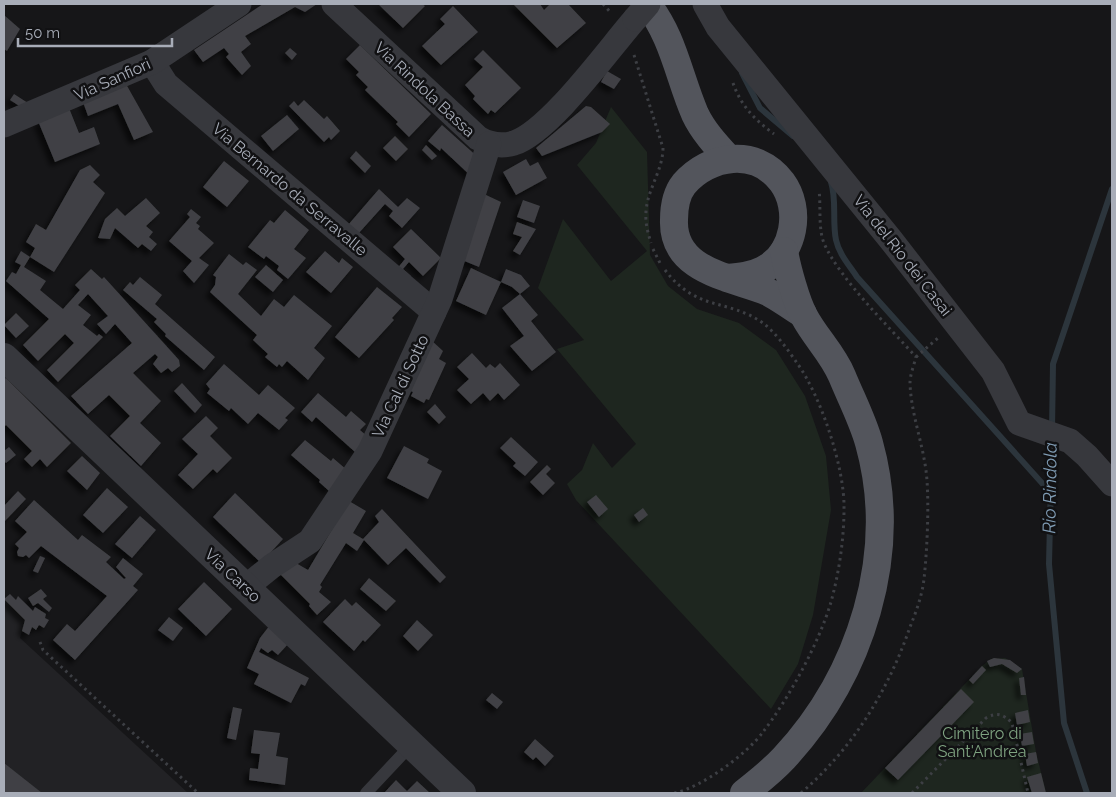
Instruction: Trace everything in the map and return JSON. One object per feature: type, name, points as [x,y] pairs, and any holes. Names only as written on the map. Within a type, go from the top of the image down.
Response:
[{"type":"main road","points":[[639,14],[655,14],[675,54],[696,116],[711,139],[728,158]]},
{"type":"main road","points":[[695,172],[696,116]]},
{"type":"main road","points":[[727,278],[747,277],[765,269],[784,251],[790,239],[794,219],[791,199],[782,181],[767,168],[748,160],[728,158],[711,162],[695,172],[682,187],[675,205],[674,225],[679,244],[691,261],[708,272],[769,293],[803,314]]},
{"type":"main road","points":[[744,793],[784,758],[812,723],[838,685],[864,625],[879,540],[880,512],[869,442],[841,374],[803,314],[788,271],[784,251]]},
{"type":"street","name":"Via Sanfiori","points":[[4,125],[152,62],[239,4]]},
{"type":"street","name":"Via Rindola Bassa","points":[[334,4],[446,110],[478,138],[489,144],[514,143],[541,126],[639,14]]},
{"type":"street","name":"Via del Rio dei Casai","points":[[705,4],[718,27],[891,240],[993,371],[1019,423],[1070,441],[1088,456],[1112,484]]},
{"type":"street","name":"Via Bernardo da Serravalle","points":[[152,62],[166,84],[434,312]]},
{"type":"street","name":"Via Cal di Sotto","points":[[246,587],[272,566],[310,541],[370,451],[434,312],[455,256],[489,144]]},
{"type":"street","name":"Via Carso","points":[[4,357],[462,793]]},
{"type":"lane","points":[[366,793],[412,744]]},
{"type":"path","points":[[604,4],[639,14],[663,148],[663,158],[646,210],[647,228],[656,258],[686,292],[762,323],[798,364],[818,402],[836,451],[845,507],[841,545],[831,602],[809,658],[762,733],[704,782],[674,793]]},
{"type":"path","points":[[917,356],[927,348]]},
{"type":"path","points":[[40,642],[43,650],[198,793]]},
{"type":"path","points":[[912,793],[986,718],[994,714],[1004,715],[1012,723],[1028,793]]},
{"type":"shaded area","points":[[4,598],[25,620],[20,638],[188,793],[4,793]]},
{"type":"green space","points":[[611,107],[647,152],[650,255],[668,286],[697,309],[739,323],[776,350],[805,396],[826,456],[831,510],[813,615],[798,664],[771,709],[576,500],[567,484],[582,470],[593,443],[612,468],[636,444],[557,349],[584,340],[538,288],[563,219],[611,281],[647,251],[577,165],[596,143]]},
{"type":"green space","name":"Cimitero di Sant'Andrea","points":[[1005,658],[1022,669],[1036,752],[1046,793],[861,793],[982,666],[991,659]]},
{"type":"building","points":[[263,4],[317,4],[305,12],[295,7],[245,36],[251,44],[241,52],[251,66],[242,75],[226,57],[229,54],[224,48],[203,62],[194,50]]},
{"type":"building","points":[[378,4],[422,4],[425,6],[403,28]]},
{"type":"building","points":[[513,4],[540,4],[544,10],[550,4],[568,4],[586,23],[557,48]]},
{"type":"building","points":[[453,6],[478,32],[441,65],[422,46],[445,24],[440,19]]},
{"type":"building","points":[[4,15],[20,29],[7,51],[4,49]]},
{"type":"building","points":[[360,45],[431,114],[409,137],[396,124],[398,122],[365,90],[368,87],[356,75],[359,72],[346,59]]},
{"type":"building","points":[[290,48],[297,54],[292,60],[285,53]]},
{"type":"building","points":[[483,50],[521,88],[495,113],[491,110],[488,114],[473,99],[475,96],[465,85],[483,67],[474,59]]},
{"type":"building","points":[[607,71],[621,79],[614,89],[601,82]]},
{"type":"building","points":[[126,84],[153,132],[134,140],[118,104],[88,116],[83,102]]},
{"type":"building","points":[[14,94],[28,103],[24,109],[10,100]]},
{"type":"building","points":[[304,100],[324,119],[327,116],[340,131],[331,140],[329,137],[324,142],[289,106],[294,101],[298,106]]},
{"type":"building","points":[[586,106],[591,107],[610,124],[602,132],[542,156],[536,148]]},
{"type":"building","points":[[69,108],[79,133],[94,127],[100,144],[55,162],[38,121]]},
{"type":"building","points":[[287,115],[299,129],[273,151],[261,136]]},
{"type":"building","points":[[442,125],[480,159],[473,178],[441,148],[440,151],[428,141]]},
{"type":"building","points":[[395,136],[408,149],[396,161],[383,148]]},
{"type":"building","points":[[426,145],[437,156],[432,160],[422,150]]},
{"type":"building","points":[[356,151],[371,166],[365,173],[350,158]]},
{"type":"building","points":[[526,159],[530,166],[538,162],[547,178],[516,195],[503,172]]},
{"type":"building","points":[[224,161],[249,181],[227,207],[203,187]]},
{"type":"building","points":[[90,165],[100,175],[93,182],[105,193],[54,272],[30,257],[35,248],[26,242],[36,224],[46,230],[80,170]]},
{"type":"building","points":[[379,189],[398,207],[407,198],[420,208],[402,228],[389,216],[393,211],[385,204],[358,234],[348,225]]},
{"type":"building","points":[[484,194],[501,202],[479,267],[462,260]]},
{"type":"building","points":[[146,198],[160,213],[146,226],[153,232],[149,237],[157,244],[151,251],[142,244],[138,248],[115,228],[110,239],[98,238],[105,219],[117,208],[125,216]]},
{"type":"building","points":[[523,200],[540,206],[534,223],[517,217]]},
{"type":"building","points":[[191,209],[201,217],[196,223],[200,226],[198,229],[214,243],[199,258],[209,265],[194,283],[183,271],[192,261],[169,241],[190,217],[187,214]]},
{"type":"building","points":[[285,210],[309,230],[294,249],[306,258],[288,279],[277,270],[279,266],[266,256],[264,259],[248,247],[270,220],[274,223]]},
{"type":"building","points":[[517,222],[536,229],[520,255],[513,251],[522,237],[513,234]]},
{"type":"building","points":[[411,229],[441,258],[423,276],[409,262],[403,269],[411,276],[407,281],[396,270],[405,259],[393,247]]},
{"type":"building","points":[[21,251],[30,257],[24,267],[46,281],[40,290],[63,309],[80,290],[75,285],[91,269],[102,279],[104,277],[179,360],[180,366],[172,372],[168,368],[161,373],[153,364],[158,357],[155,354],[133,373],[161,401],[140,423],[161,443],[141,466],[110,436],[130,416],[109,395],[88,414],[71,396],[132,343],[115,324],[106,334],[97,324],[108,316],[88,294],[78,305],[91,315],[83,325],[97,336],[99,334],[103,337],[58,382],[47,370],[74,343],[65,334],[38,361],[23,345],[49,319],[6,281],[12,272],[16,274],[21,265],[15,262]]},
{"type":"building","points":[[325,251],[339,263],[342,258],[353,267],[331,293],[306,272]]},
{"type":"building","points":[[229,254],[243,265],[246,262],[257,270],[238,294],[261,316],[274,299],[284,307],[294,295],[332,326],[314,348],[325,358],[308,380],[287,361],[282,367],[279,364],[277,367],[265,357],[268,354],[253,340],[257,335],[210,292],[215,285],[216,277],[213,275]]},
{"type":"building","points":[[266,265],[283,280],[273,292],[255,277]]},
{"type":"building","points":[[471,268],[501,282],[486,315],[456,301]]},
{"type":"building","points":[[506,269],[521,275],[530,286],[520,294],[512,287],[501,282]]},
{"type":"building","points":[[140,277],[162,295],[155,304],[215,357],[204,370],[165,336],[166,334],[154,322],[157,319],[123,290],[130,282],[133,285]]},
{"type":"building","points":[[377,287],[402,307],[392,318],[394,320],[359,358],[335,337]]},
{"type":"building","points":[[520,294],[538,315],[531,321],[556,352],[532,371],[510,346],[524,336],[502,308]]},
{"type":"building","points":[[16,313],[29,326],[16,338],[4,325]]},
{"type":"building","points":[[431,340],[443,351],[439,359],[446,363],[429,400],[426,399],[424,403],[411,396],[413,392],[408,390]]},
{"type":"building","points":[[472,353],[486,368],[490,364],[495,368],[500,363],[520,385],[504,400],[498,393],[490,401],[483,393],[471,404],[457,390],[469,379],[457,367]]},
{"type":"building","points":[[224,364],[259,395],[268,385],[295,408],[285,418],[288,420],[279,430],[258,413],[248,424],[231,408],[229,411],[207,393],[210,389],[206,384]]},
{"type":"building","points":[[6,378],[71,443],[47,467],[40,459],[32,467],[24,459],[32,451],[6,425],[4,427],[4,379]]},
{"type":"building","points":[[182,383],[202,405],[195,413],[174,391]]},
{"type":"building","points":[[318,393],[346,417],[351,411],[366,424],[360,430],[368,437],[355,452],[316,417],[312,422],[301,412]]},
{"type":"building","points":[[435,404],[446,417],[439,424],[427,412]]},
{"type":"building","points":[[206,416],[218,428],[210,436],[232,458],[217,473],[213,469],[193,489],[178,475],[198,454],[182,439]]},
{"type":"building","points":[[511,437],[538,462],[525,476],[513,466],[516,463],[500,448]]},
{"type":"building","points":[[305,440],[331,461],[333,458],[347,470],[329,491],[319,482],[320,480],[291,455]]},
{"type":"building","points":[[404,446],[429,459],[427,463],[442,471],[428,499],[387,478]]},
{"type":"building","points":[[9,447],[16,455],[6,463],[4,461],[4,451]]},
{"type":"building","points":[[82,456],[100,473],[87,490],[67,471]]},
{"type":"building","points":[[547,465],[551,469],[546,474],[555,483],[543,495],[530,482]]},
{"type":"building","points":[[107,488],[128,507],[103,533],[83,515]]},
{"type":"building","points":[[18,491],[26,499],[4,522],[4,506]]},
{"type":"building","points":[[235,493],[283,539],[261,563],[213,517]]},
{"type":"building","points":[[596,495],[608,509],[599,517],[587,502]]},
{"type":"building","points":[[34,500],[78,540],[82,535],[111,557],[106,562],[124,579],[126,578],[116,567],[123,558],[143,574],[133,586],[138,590],[75,660],[53,640],[67,624],[75,631],[107,596],[41,546],[29,558],[26,555],[23,557],[18,556],[19,548],[15,544],[27,532],[15,521]]},
{"type":"building","points":[[349,501],[366,511],[353,533],[363,539],[379,522],[375,516],[382,509],[446,577],[440,583],[406,548],[388,565],[364,540],[357,551],[346,543],[320,585],[322,587],[319,592],[331,602],[317,615],[309,606],[310,604],[278,572],[296,563],[308,570]]},
{"type":"building","points":[[643,508],[648,515],[639,522],[634,515]]},
{"type":"building","points":[[140,516],[156,530],[132,558],[115,544]]},
{"type":"building","points":[[40,556],[45,558],[38,573],[33,571]]},
{"type":"building","points":[[369,578],[396,601],[386,611],[360,589]]},
{"type":"building","points":[[204,582],[232,609],[206,636],[178,609]]},
{"type":"building","points":[[41,589],[47,596],[43,599],[52,608],[49,612],[38,603],[33,606],[28,598]]},
{"type":"building","points":[[10,594],[16,600],[18,596],[33,611],[35,607],[46,614],[45,618],[49,620],[44,628],[39,625],[36,630],[32,627],[29,635],[22,631],[25,620],[4,599]]},
{"type":"building","points":[[345,599],[352,606],[356,602],[381,625],[365,642],[363,640],[354,651],[323,622]]},
{"type":"building","points":[[169,617],[183,628],[173,641],[158,630]]},
{"type":"building","points":[[417,620],[433,635],[418,651],[403,636]]},
{"type":"building","points":[[270,625],[289,643],[278,655],[272,650],[268,653],[261,648],[259,652],[309,678],[305,686],[301,684],[291,703],[254,684],[259,674],[247,668],[260,638]]},
{"type":"building","points":[[994,658],[1010,660],[1022,669],[1017,673],[1002,664],[990,667],[987,661]]},
{"type":"building","points":[[982,666],[986,670],[973,684],[969,680]]},
{"type":"building","points":[[1024,677],[1026,695],[1021,695],[1019,678]]},
{"type":"building","points":[[961,689],[974,702],[898,780],[885,768]]},
{"type":"building","points":[[492,693],[503,702],[497,709],[486,700]]},
{"type":"building","points":[[233,707],[242,709],[236,740],[227,738]]},
{"type":"building","points":[[1028,710],[1030,722],[1017,725],[1015,713]]},
{"type":"building","points":[[254,730],[280,733],[276,756],[288,758],[285,785],[249,780],[250,768],[258,769],[260,754],[251,753]]},
{"type":"building","points":[[1032,732],[1034,744],[1022,746],[1020,734]]},
{"type":"building","points":[[535,739],[554,756],[545,766],[536,757],[533,760],[524,752]]},
{"type":"building","points":[[1036,752],[1038,763],[1027,766],[1025,754]]},
{"type":"building","points":[[4,763],[42,793],[4,793]]},
{"type":"building","points":[[1041,773],[1046,793],[1032,793],[1027,777]]},
{"type":"building","points":[[396,780],[407,791],[417,781],[430,793],[384,793]]},
{"type":"waterway","points":[[742,73],[760,108],[793,136]]},
{"type":"waterway","points":[[831,182],[834,196],[834,225],[837,245],[857,277],[1050,492]]},
{"type":"waterway","name":"Rio Rindola","points":[[1052,429],[1053,364],[1112,189]]},
{"type":"waterway","name":"Rio Rindola","points":[[1052,439],[1049,564],[1064,723],[1087,793]]}]
